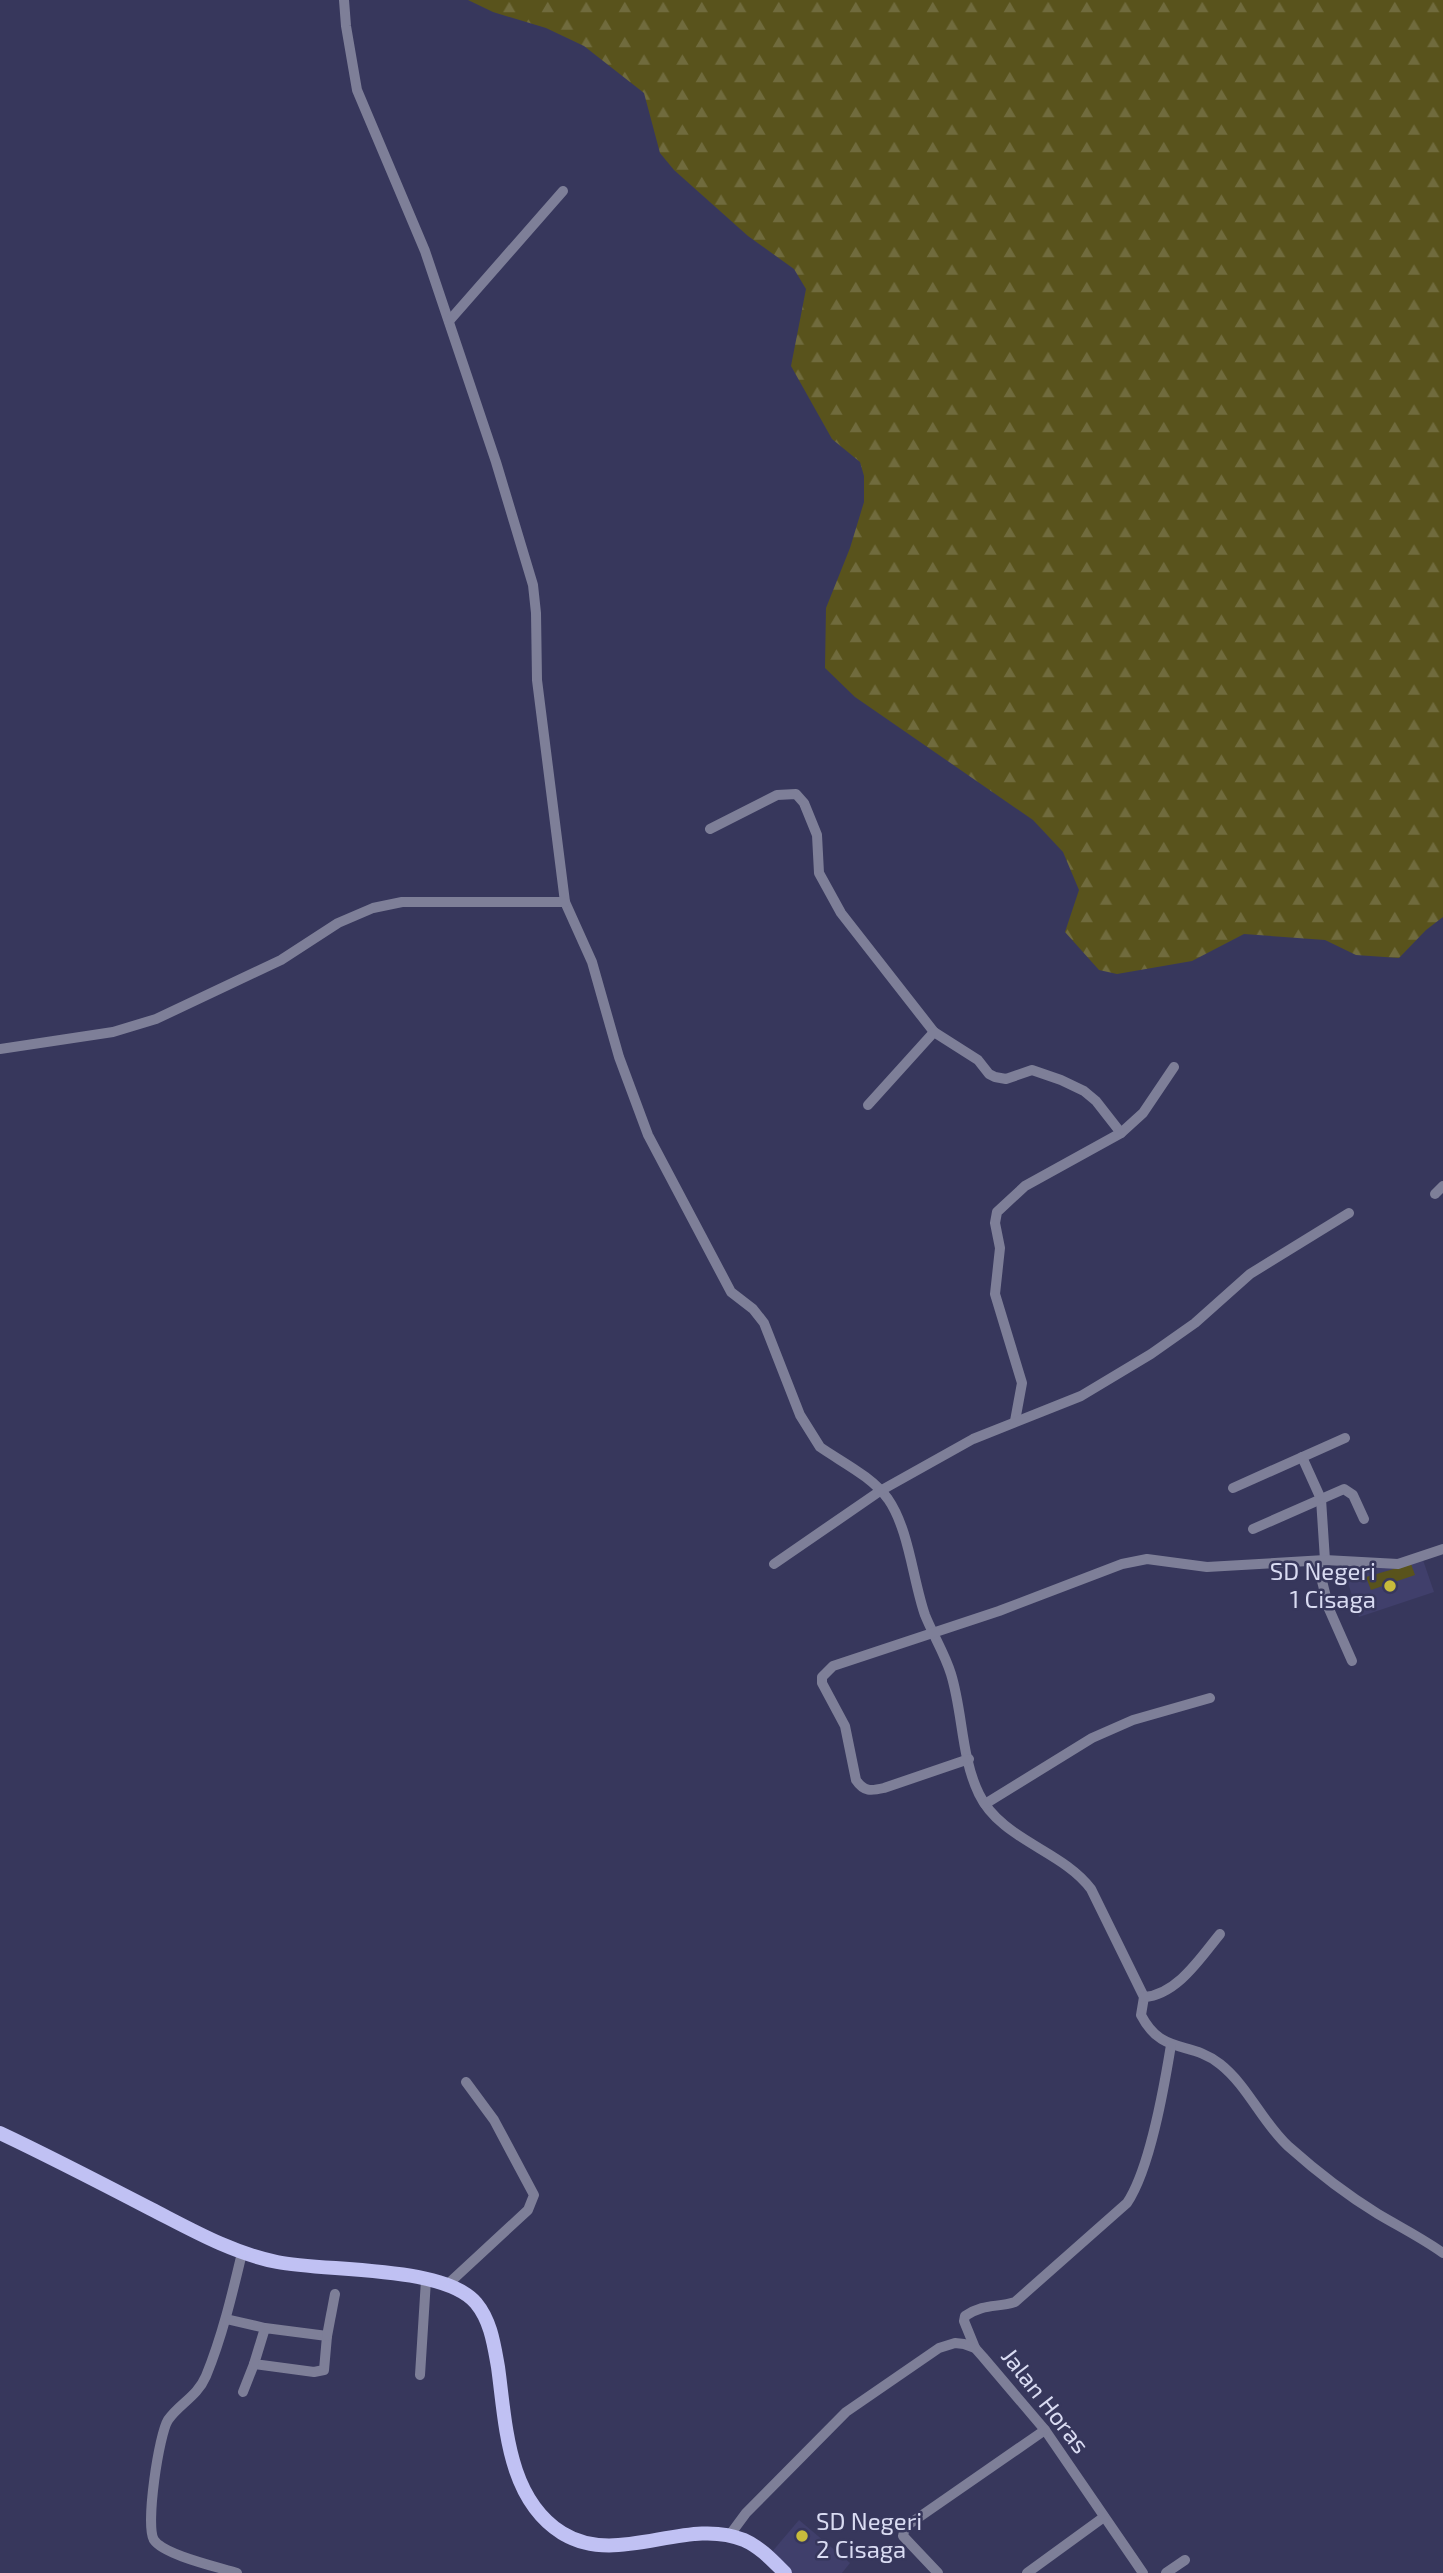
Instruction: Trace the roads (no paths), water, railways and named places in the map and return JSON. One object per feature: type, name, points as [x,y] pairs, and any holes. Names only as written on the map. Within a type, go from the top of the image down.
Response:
[{"type":"main road","points":[[0,2133],[242,2253],[304,2267],[376,2272],[426,2280],[447,2285],[466,2294],[476,2303],[489,2326],[496,2354],[509,2448],[517,2474],[537,2512],[546,2520],[577,2541],[609,2545],[641,2544],[704,2535],[729,2536],[757,2547],[785,2573]]},
{"type":"street","points":[[344,0],[357,90],[425,251],[496,463],[533,585],[537,680],[565,902],[592,962],[619,1057],[648,1135],[731,1292],[753,1309],[764,1322],[800,1415],[813,1440],[872,1481],[889,1500],[933,1633],[951,1674],[972,1776],[985,1804],[993,1815],[1086,1882],[1098,1901],[1144,1997],[1141,2015],[1155,2036],[1171,2045],[1198,2051],[1223,2066],[1285,2143],[1311,2166],[1378,2214],[1443,2253]]},
{"type":"street","points":[[449,321],[563,191]]},
{"type":"street","points":[[710,829],[777,795],[796,794],[804,803],[817,835],[819,873],[835,903],[934,1032],[978,1060],[995,1077],[1006,1079],[1032,1070],[1083,1091],[1096,1101],[1121,1133]]},
{"type":"street","points":[[0,1049],[113,1032],[145,1023],[281,960],[338,923],[373,908],[402,902],[565,902]]},
{"type":"street","points":[[868,1105],[934,1032]]},
{"type":"street","points":[[1015,1421],[1022,1384],[995,1294],[1000,1248],[995,1223],[997,1212],[1025,1186],[1121,1133],[1143,1113],[1174,1067]]},
{"type":"street","points":[[774,1564],[880,1491],[973,1439],[1081,1396],[1151,1354],[1195,1323],[1250,1275],[1349,1213]]},
{"type":"street","points":[[1233,1488],[1345,1438]]},
{"type":"street","points":[[1302,1457],[1321,1499],[1321,1560],[1329,1609],[1352,1661]]},
{"type":"street","points":[[1253,1529],[1341,1490],[1353,1495],[1364,1520]]},
{"type":"street","points":[[969,1759],[873,1791],[861,1787],[856,1780],[842,1716],[822,1683],[825,1672],[833,1666],[1082,1581],[1122,1564],[1147,1559],[1207,1567],[1321,1560],[1398,1564],[1443,1549]]},
{"type":"street","points":[[985,1804],[1092,1738],[1133,1720],[1210,1698]]},
{"type":"street","points":[[1144,1997],[1165,1991],[1184,1976],[1220,1934]]},
{"type":"street","points":[[975,2348],[964,2321],[965,2316],[987,2305],[1007,2305],[1015,2302],[1134,2193],[1152,2138],[1171,2045]]},
{"type":"street","points":[[447,2285],[528,2210],[534,2195],[494,2120],[466,2082]]},
{"type":"street","points":[[237,2573],[163,2548],[153,2539],[150,2524],[159,2441],[169,2420],[199,2391],[226,2319],[242,2253]]},
{"type":"street","points":[[420,2375],[426,2280]]},
{"type":"street","points":[[254,2364],[322,2372],[325,2368],[327,2336],[335,2294]]},
{"type":"street","points":[[226,2319],[265,2328],[327,2336]]},
{"type":"street","points":[[243,2392],[265,2328]]},
{"type":"street","name":"Jalan Horas","points":[[729,2536],[746,2512],[854,2405],[947,2345],[964,2344],[975,2348],[1045,2430],[1143,2573]]},
{"type":"street","points":[[938,2573],[903,2536],[905,2527],[1045,2430]]},
{"type":"street","points":[[1027,2573],[1104,2517]]},
{"type":"street","points":[[1166,2573],[1185,2560]]},
{"type":"place","name":"SD Negeri 1 Cisaga","points":[[1390,1586]]},
{"type":"place","name":"SD Negeri 2 Cisaga","points":[[802,2536]]}]
